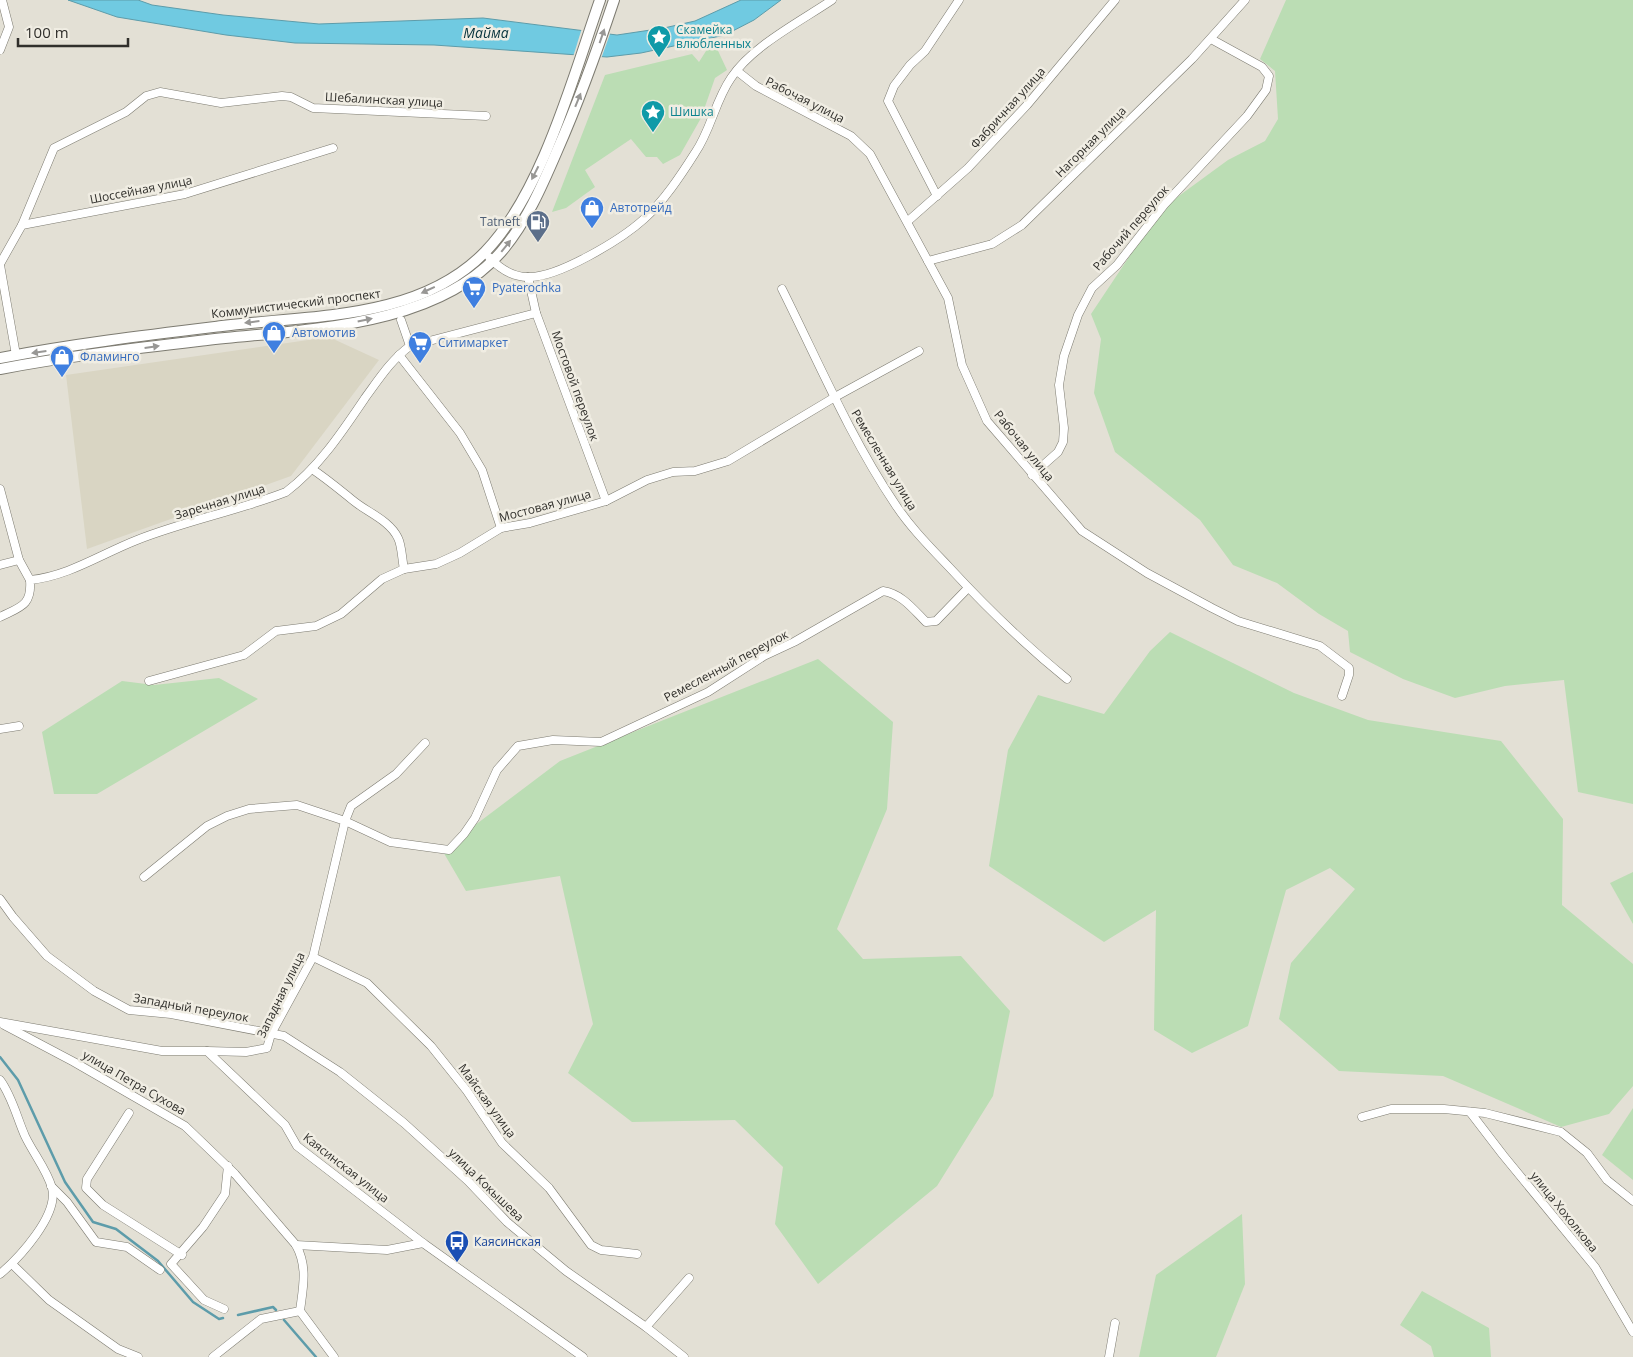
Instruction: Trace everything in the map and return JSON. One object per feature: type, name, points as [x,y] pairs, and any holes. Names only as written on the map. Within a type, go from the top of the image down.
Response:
[{"type":"main road","name":"Коммунистический проспект","points":[[0,358],[221,326],[373,308],[397,302],[435,287],[455,276],[485,252],[502,231],[542,159],[600,0]]},
{"type":"main road","name":"Коммунистический проспект","points":[[0,369],[183,342],[357,322],[382,317],[421,304],[466,282],[493,261],[512,239],[547,175],[589,73],[614,0]]},
{"type":"street","points":[[0,50],[9,27],[2,0]]},
{"type":"street","points":[[485,252],[504,271],[528,277],[544,275],[592,254],[646,218],[697,151],[731,77],[754,52],[832,0]]},
{"type":"street","points":[[937,196],[888,101],[894,86],[910,64],[925,52],[959,0]]},
{"type":"street","name":"Фабричная улица","points":[[908,222],[968,168],[1027,105],[1115,0]]},
{"type":"street","name":"Нагорная улица","points":[[928,261],[992,244],[1022,225],[1210,39],[1245,0]]},
{"type":"street","name":"Рабочий переулок","points":[[1032,475],[1058,452],[1064,442],[1060,384],[1064,356],[1078,315],[1092,288],[1117,265],[1164,205],[1247,116],[1266,90],[1269,76],[1262,67],[1210,39]]},
{"type":"street","name":"Рабочая улица","points":[[737,71],[756,86],[851,136],[870,154],[948,298],[962,365],[987,421],[1082,531],[1147,573],[1238,621],[1320,646],[1349,668],[1349,675],[1342,696]]},
{"type":"street","name":"Шебалинская улица","points":[[22,225],[54,148],[126,112],[146,96],[160,92],[221,103],[291,96],[313,108],[486,116]]},
{"type":"street","name":"Шоссейная улица","points":[[22,225],[185,194],[333,148]]},
{"type":"street","points":[[16,355],[0,264],[22,225]]},
{"type":"street","name":"Мостовой переулок","points":[[528,277],[536,314],[606,502]]},
{"type":"street","name":"Ремесленная улица","points":[[782,289],[854,436],[895,504],[916,532],[968,588],[1045,661],[1067,678]]},
{"type":"street","points":[[401,320],[410,346],[536,314]]},
{"type":"street","name":"Заречная улица","points":[[30,580],[51,576],[85,564],[136,540],[286,492],[302,480],[398,355],[410,346]]},
{"type":"street","name":"Мостовая улица","points":[[149,681],[244,655],[276,631],[316,626],[341,614],[382,580],[404,569],[436,564],[460,553],[501,528],[530,523],[606,502],[647,480],[673,472],[695,471],[728,461],[835,397],[919,351]]},
{"type":"street","points":[[398,355],[460,433],[482,470],[501,528]]},
{"type":"street","points":[[312,468],[335,483],[356,503],[375,514],[389,528],[399,539],[404,569]]},
{"type":"street","points":[[0,489],[19,560],[30,580],[31,593],[25,604],[0,617]]},
{"type":"street","points":[[0,565],[19,560]]},
{"type":"street","name":"Ремесленный переулок","points":[[345,821],[390,842],[449,850],[464,834],[475,818],[497,770],[518,746],[553,740],[600,742],[708,692],[764,656],[802,638],[883,591],[894,593],[926,622],[936,622],[968,588]]},
{"type":"street","points":[[0,729],[19,726]]},
{"type":"street","points":[[144,877],[207,826],[227,816],[249,809],[297,805],[345,821],[351,806],[396,774],[414,757],[425,743]]},
{"type":"street","name":"Западная улица","points":[[207,1051],[246,1052],[267,1048],[271,1034],[313,957],[337,864],[345,821]]},
{"type":"street","name":"Западный переулок","points":[[0,899],[12,917],[47,956],[94,991],[129,1010],[171,1014],[271,1034]]},
{"type":"street","name":"Майская улица","points":[[313,957],[367,983],[431,1046],[467,1091],[502,1143],[549,1188],[591,1245],[601,1250],[637,1254]]},
{"type":"street","points":[[0,1022],[162,1051],[207,1051]]},
{"type":"street","name":"улица Петра Сухова","points":[[0,1022],[83,1066],[184,1126],[228,1166],[296,1245],[302,1256],[305,1270],[300,1311]]},
{"type":"street","name":"улица Кокышева","points":[[271,1034],[284,1036],[340,1072],[383,1106],[468,1181],[506,1222],[566,1271],[646,1327],[682,1356]]},
{"type":"street","name":"Каясинская улица","points":[[207,1051],[285,1125],[297,1146],[423,1243],[583,1357]]},
{"type":"street","points":[[0,1080],[6,1088],[19,1123],[50,1186],[53,1202],[42,1225],[27,1248],[0,1274]]},
{"type":"street","points":[[1362,1117],[1391,1109],[1444,1109],[1485,1113],[1561,1132],[1587,1154],[1607,1180],[1633,1201]]},
{"type":"street","name":"улица Хохолкова","points":[[1470,1112],[1595,1267],[1633,1332]]},
{"type":"street","points":[[129,1114],[87,1179],[86,1188],[103,1205],[182,1255]]},
{"type":"street","points":[[224,1309],[204,1300],[171,1264],[182,1255],[225,1194],[228,1166]]},
{"type":"street","points":[[50,1186],[67,1202],[96,1242],[127,1247],[160,1270]]},
{"type":"street","points":[[296,1245],[387,1250],[423,1243]]},
{"type":"street","points":[[12,1264],[49,1300],[118,1349],[138,1357]]},
{"type":"street","points":[[646,1327],[689,1278]]},
{"type":"street","points":[[213,1357],[261,1319],[300,1311],[334,1357]]},
{"type":"street","points":[[1109,1357],[1115,1323]]},
{"type":"shaded area","points":[[329,337],[379,360],[291,476],[87,549],[66,375]]},
{"type":"green space","points":[[1286,0],[1633,0],[1633,804],[1578,792],[1564,680],[1505,686],[1455,698],[1403,679],[1350,652],[1348,631],[1319,614],[1277,583],[1233,565],[1200,520],[1115,452],[1094,393],[1101,339],[1091,314],[1161,209],[1228,160],[1265,141],[1278,119],[1275,71],[1260,59]]},
{"type":"green space","points":[[713,40],[727,70],[715,78],[701,118],[680,155],[663,164],[657,157],[646,157],[631,139],[585,170],[595,187],[566,208],[552,212],[605,75],[692,54],[699,62]]},
{"type":"green space","points":[[1170,632],[1294,693],[1368,720],[1501,741],[1563,819],[1562,905],[1633,964],[1633,1086],[1609,1114],[1561,1127],[1443,1076],[1339,1071],[1279,1019],[1291,963],[1355,889],[1330,868],[1286,890],[1248,1026],[1192,1053],[1154,1030],[1156,910],[1104,942],[989,866],[1008,750],[1038,695],[1104,714],[1150,651]]},
{"type":"green space","points":[[818,659],[893,722],[887,809],[837,929],[863,959],[961,956],[1010,1011],[993,1096],[937,1186],[818,1284],[775,1224],[783,1167],[735,1120],[632,1122],[568,1073],[593,1024],[560,876],[466,891],[442,850],[560,761]]},
{"type":"green space","points":[[219,678],[258,699],[97,794],[54,794],[42,732],[122,681],[154,685]]},
{"type":"green space","points":[[1633,872],[1633,924],[1610,883]]},
{"type":"green space","points":[[1633,1108],[1633,1180],[1602,1155]]},
{"type":"green space","points":[[1242,1214],[1245,1284],[1216,1357],[1139,1357],[1156,1275]]},
{"type":"green space","points":[[1422,1291],[1489,1328],[1491,1357],[1434,1357],[1431,1346],[1400,1325]]},
{"type":"water","name":"Майма","points":[[68,0],[138,0],[152,5],[223,15],[319,24],[483,18],[617,35],[695,21],[741,0],[781,0],[754,20],[725,35],[641,53],[607,57],[434,45],[295,43],[226,35],[117,17]]},
{"type":"pier","points":[[582,28],[611,31],[601,59],[573,57]]},
{"type":"waterway","points":[[0,1057],[18,1080],[65,1182],[93,1222],[116,1229],[158,1261],[193,1302],[219,1319],[223,1318]]},
{"type":"waterway","points":[[238,1315],[273,1307],[276,1310]]},
{"type":"waterway","points":[[284,1320],[316,1357]]},
{"type":"place","name":"Скамейка влюбленных","points":[[659,58]]},
{"type":"place","name":"Шишка","points":[[653,133]]},
{"type":"place","name":"Автотрейд","points":[[592,229]]},
{"type":"place","name":"Tatneft","points":[[538,243]]},
{"type":"place","name":"Pyaterochka","points":[[474,309]]},
{"type":"place","name":"Автомотив","points":[[274,354]]},
{"type":"place","name":"Ситимаркет","points":[[420,364]]},
{"type":"place","name":"Фламинго","points":[[62,378]]},
{"type":"place","name":"Каясинская","points":[[457,1263]]}]
